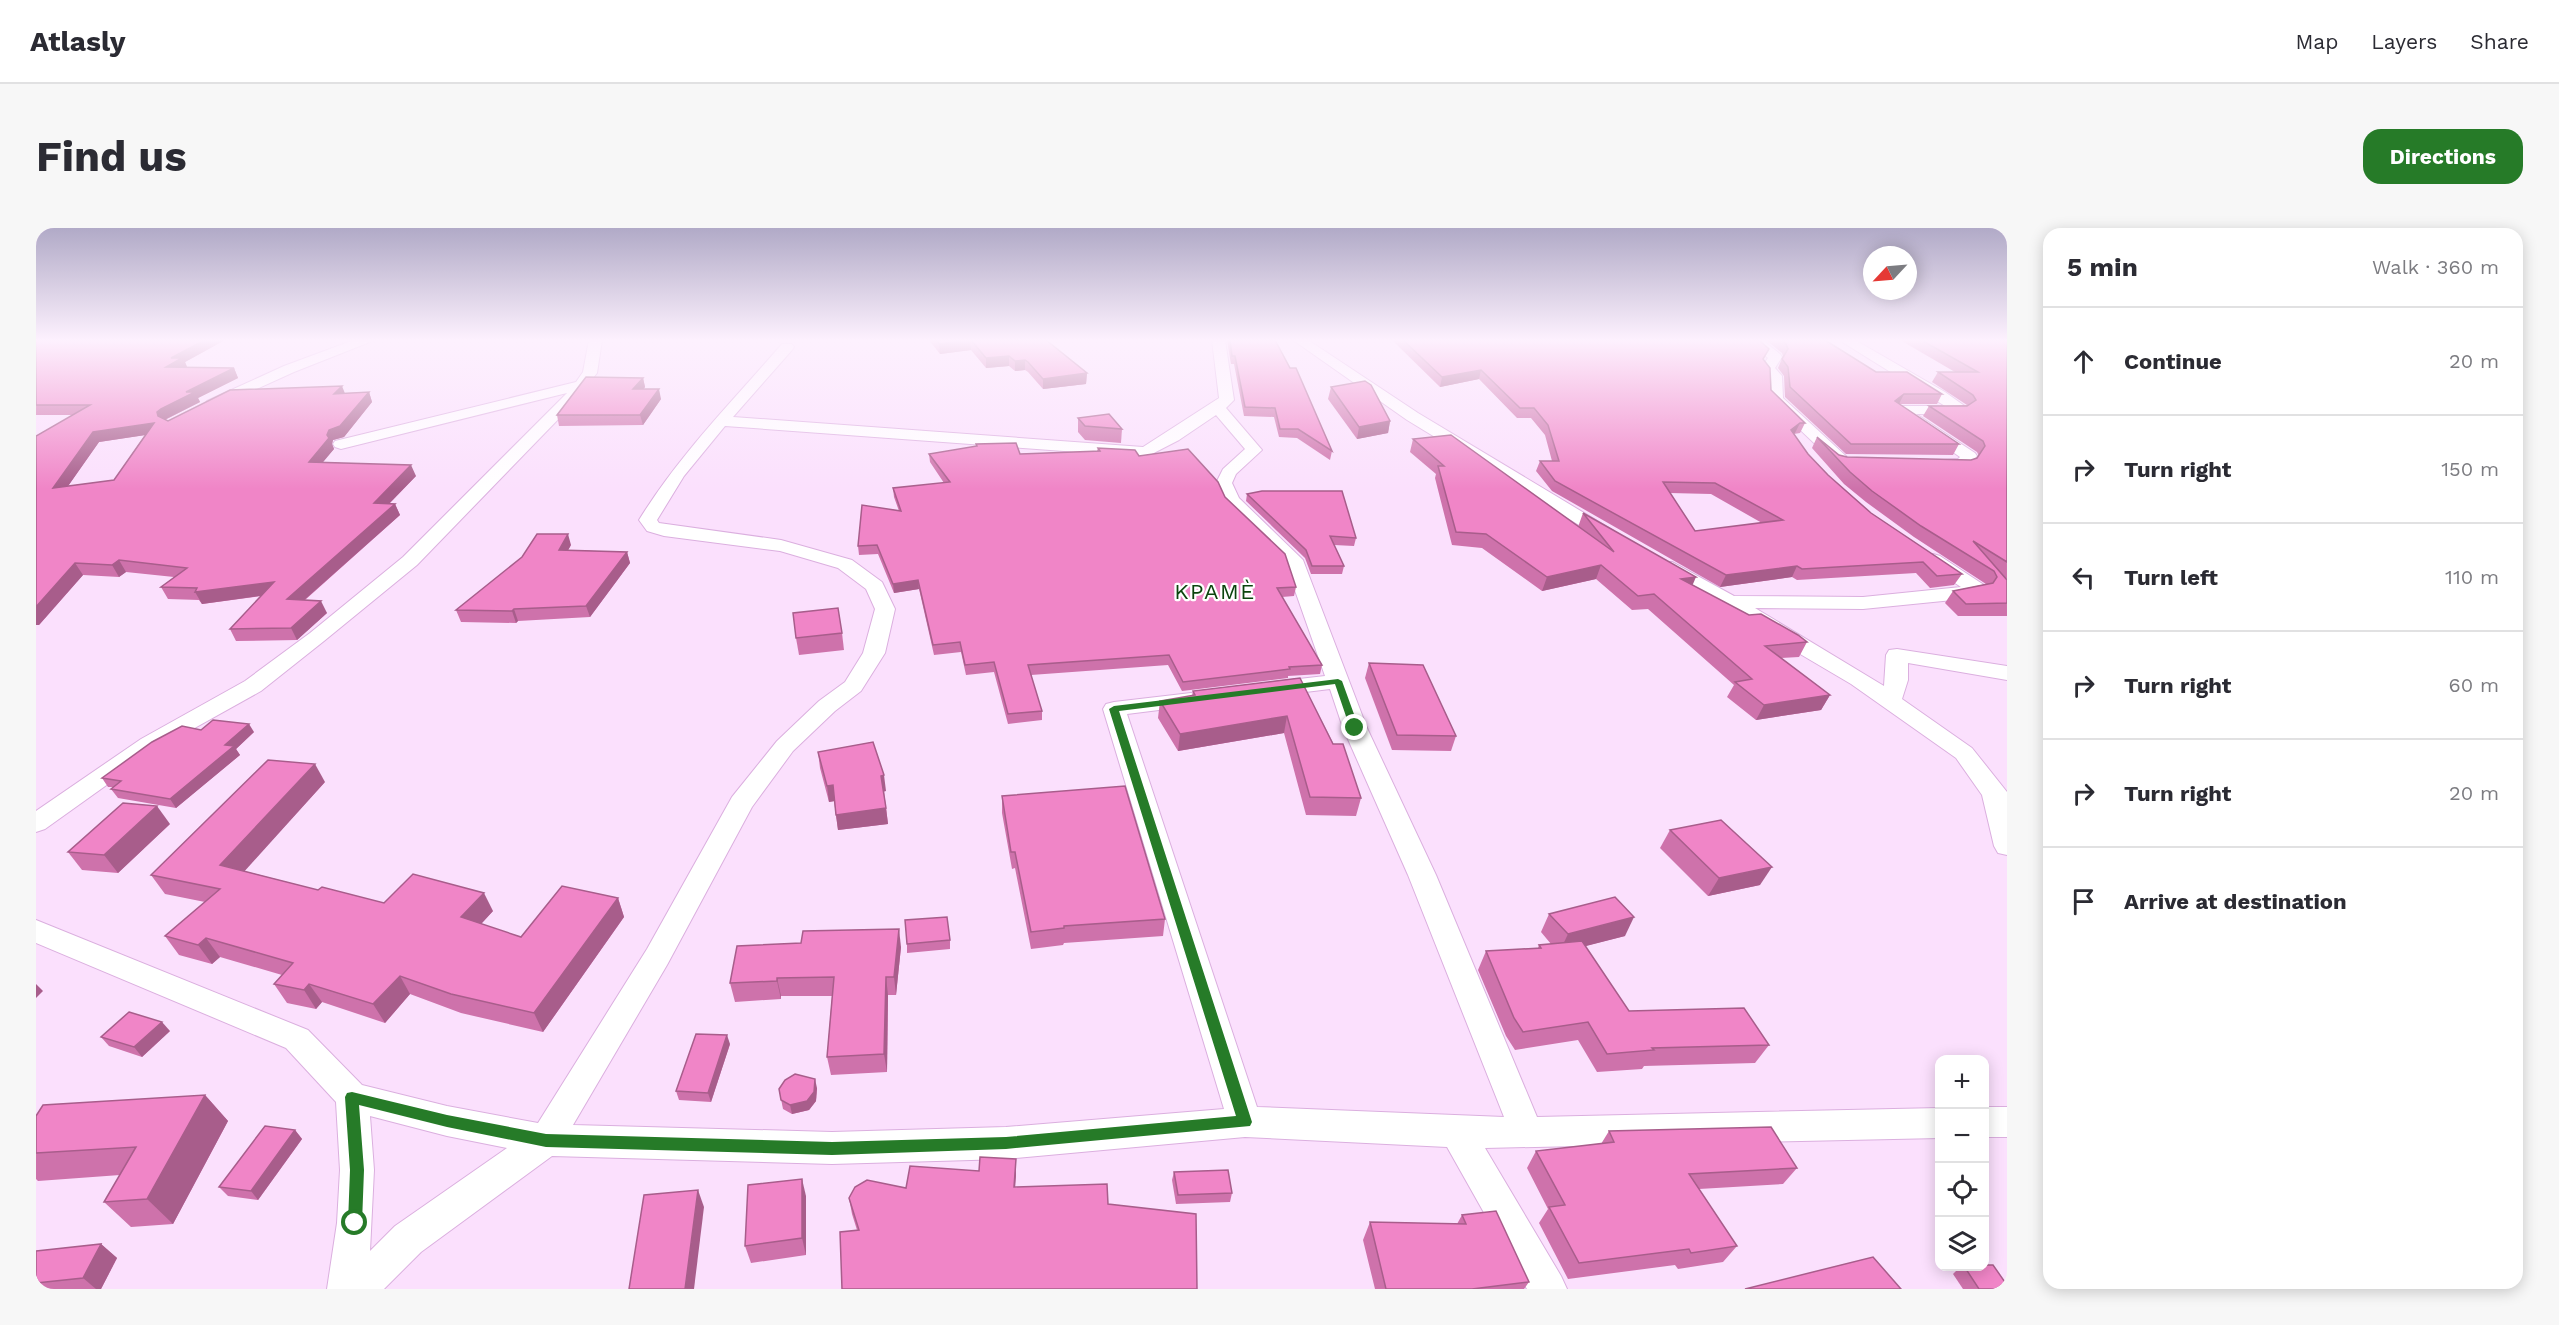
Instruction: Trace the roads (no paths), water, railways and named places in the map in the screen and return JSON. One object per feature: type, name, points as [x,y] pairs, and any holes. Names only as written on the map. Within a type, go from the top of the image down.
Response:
[{"type":"street","points":[[201,409],[239,390]]},
{"type":"street","points":[[341,444],[562,390]]},
{"type":"street","points":[[36,823],[149,744],[253,686],[382,584],[410,561],[520,452],[577,390]]},
{"type":"street","points":[[357,1289],[408,1239],[546,1140],[657,957],[741,803],[785,746],[826,706],[853,686],[874,653],[885,609],[875,586],[845,564],[781,546],[664,531],[653,526],[648,520],[661,497],[705,439],[750,390]]},
{"type":"street","points":[[722,421],[1146,452],[1227,400],[1225,390]]},
{"type":"street","points":[[1371,390],[1500,471],[1624,544]]},
{"type":"street","points":[[1776,390],[1776,399],[1817,441],[1841,461],[1860,462]]},
{"type":"street","points":[[1921,464],[1960,465],[1964,464],[1969,456],[1899,410],[1960,410],[1931,390]]},
{"type":"street","points":[[1217,407],[1254,450],[1229,472],[1224,483],[1231,500],[1294,560],[1355,728],[1422,875],[1527,1133]]},
{"type":"street","points":[[1798,446],[1796,440],[1817,441]]},
{"type":"street","points":[[1730,602],[1863,603],[1963,593],[1977,589],[1916,547]]},
{"type":"street","points":[[1644,555],[1730,602],[1858,679],[1964,753],[2000,799],[2007,846]]},
{"type":"street","points":[[1890,701],[1897,680],[1897,655],[2007,674]]},
{"type":"street","points":[[1245,1122],[1114,709],[1338,681]]},
{"type":"street","points":[[36,931],[297,1039],[352,1097],[447,1121],[546,1140],[832,1148],[1006,1143],[1245,1122],[1527,1133],[1935,1123]]},
{"type":"street","points":[[346,1289],[355,1223],[357,1170],[352,1097]]},
{"type":"street","points":[[1989,1122],[2007,1122]]},
{"type":"street","points":[[1457,1132],[1548,1289]]},
{"type":"district","name":"KPAMÈ","points":[[1215,591]]}]
